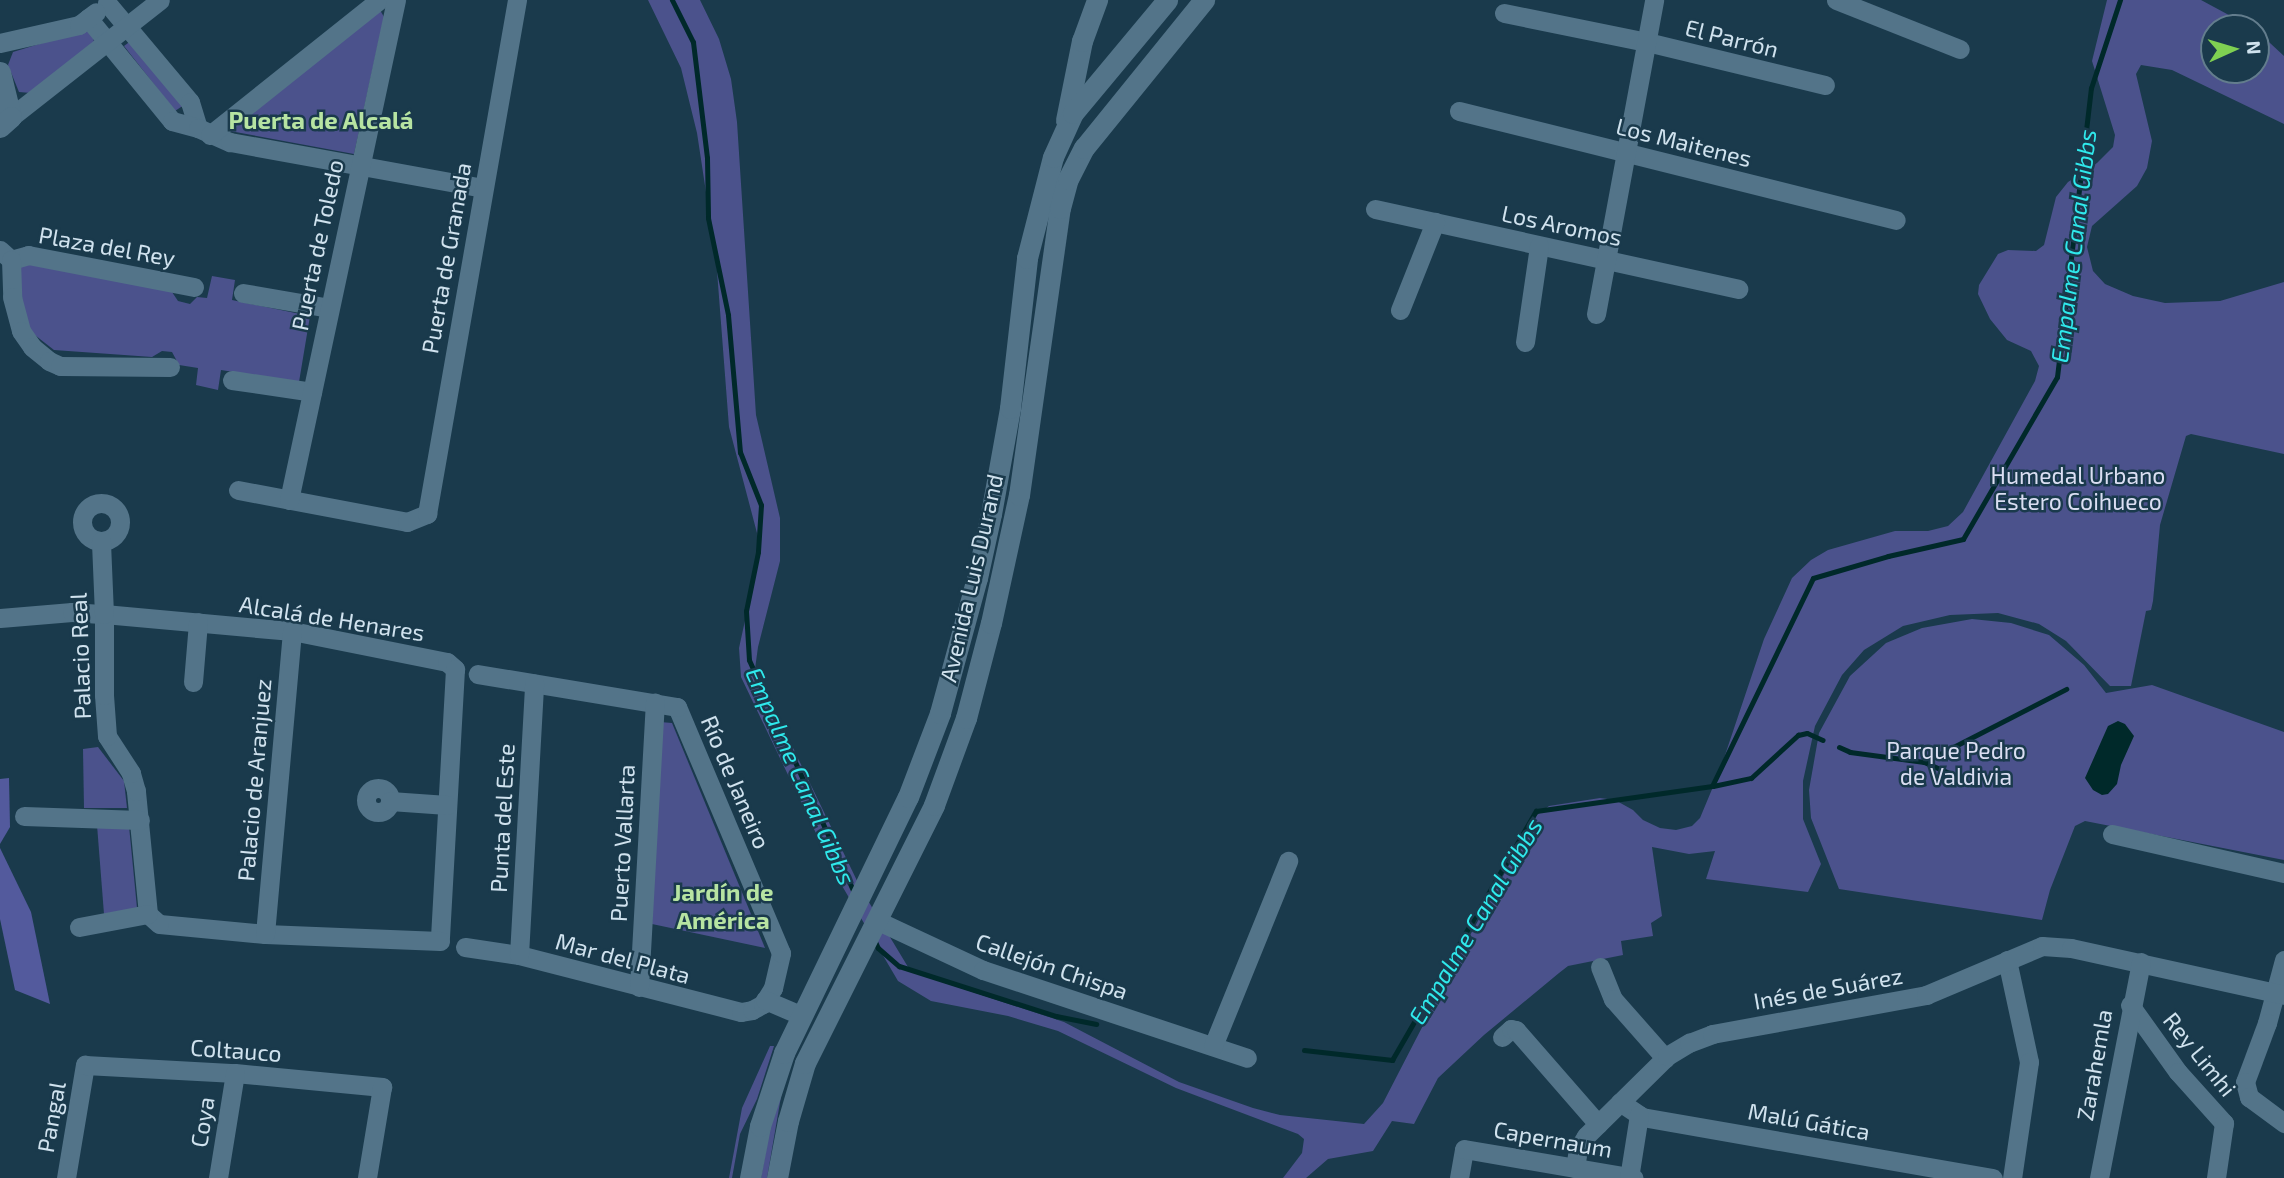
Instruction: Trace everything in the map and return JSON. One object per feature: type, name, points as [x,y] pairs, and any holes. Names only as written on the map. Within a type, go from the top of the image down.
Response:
[{"type":"street","points":[[5,122],[160,0]]},
{"type":"street","points":[[204,131],[379,0]]},
{"type":"street","name":"Puerta de Toledo","points":[[289,500],[358,167],[396,0]]},
{"type":"street","name":"Puerta de Granada","points":[[289,500],[407,522],[427,514],[517,0]]},
{"type":"street","points":[[1066,123],[1082,41],[1097,0]]},
{"type":"street","name":"Avenida Luis Durand","points":[[750,1178],[774,1082],[804,1009],[908,797],[940,713],[977,578],[999,466],[1030,248],[1043,191],[1066,123],[1091,89],[1167,0]]},
{"type":"street","name":"Avenida Luis Durand","points":[[777,1178],[798,1081],[934,805],[965,718],[1002,578],[1019,495],[1060,208],[1068,179],[1084,148],[1204,0]]},
{"type":"street","points":[[1596,314],[1654,0]]},
{"type":"street","points":[[0,43],[79,25],[109,2],[190,102],[204,131]]},
{"type":"street","points":[[1846,2],[1960,50]]},
{"type":"street","name":"El Parrón","points":[[1504,13],[1647,42],[1825,85]]},
{"type":"street","points":[[88,18],[172,121],[230,142],[482,188]]},
{"type":"street","points":[[0,72],[5,122]]},
{"type":"street","name":"Los Maitenes","points":[[1459,111],[1896,220]]},
{"type":"street","name":"Los Aromos","points":[[1376,209],[1738,289]]},
{"type":"street","points":[[1400,310],[1435,222]]},
{"type":"street","points":[[1525,342],[1539,246]]},
{"type":"street","name":"Plaza del Rey","points":[[170,367],[60,366],[49,361],[32,347],[21,331],[12,297],[6,255],[28,255],[194,287]]},
{"type":"street","points":[[243,293],[329,308]]},
{"type":"street","points":[[232,380],[312,392]]},
{"type":"street","points":[[999,466],[1004,485],[1010,492],[1019,495]]},
{"type":"street","points":[[238,490],[289,500]]},
{"type":"street","name":"Palacio Real","points":[[101,541],[107,736],[131,773],[153,919]]},
{"type":"street","name":"Alcalá de Henares","points":[[0,618],[42,613],[104,614],[292,631],[447,662],[455,669],[447,805]]},
{"type":"street","points":[[193,682],[198,622]]},
{"type":"street","name":"Palacio de Aranjuez","points":[[265,934],[292,631]]},
{"type":"street","name":"Río de Janeiro","points":[[478,674],[677,707],[778,943],[780,963],[769,994]]},
{"type":"street","name":"Punta del Este","points":[[519,956],[534,682]]},
{"type":"street","name":"Puerto Vallarta","points":[[639,987],[655,702]]},
{"type":"street","points":[[79,927],[153,919],[265,934],[440,941],[447,805],[390,801]]},
{"type":"street","points":[[24,816],[139,820]]},
{"type":"street","points":[[2112,834],[2284,873]]},
{"type":"street","points":[[1213,1046],[1288,861]]},
{"type":"street","name":"Callejón Chispa","points":[[878,921],[983,970],[1247,1058]]},
{"type":"street","name":"Inés de Suárez","points":[[1575,1168],[1581,1142],[1665,1058],[1689,1043],[1712,1034],[1926,995],[2042,946],[2071,948],[2141,962],[2279,994]]},
{"type":"street","name":"Mar del Plata","points":[[465,947],[519,956],[729,1011],[752,1010],[769,994]]},
{"type":"street","points":[[2007,960],[2029,1062],[2012,1178]]},
{"type":"street","points":[[2284,960],[2279,994],[2245,1087],[2249,1097],[2284,1123]]},
{"type":"street","name":"Zarahemla","points":[[2099,1178],[2130,1005],[2141,962]]},
{"type":"street","points":[[1600,967],[1613,999],[1665,1058]]},
{"type":"street","points":[[769,994],[804,1009],[824,1026]]},
{"type":"street","name":"Rey Limhi","points":[[2130,1005],[2178,1072],[2224,1123],[2216,1178]]},
{"type":"street","points":[[1502,1037],[1511,1029],[1516,1030],[1598,1124]]},
{"type":"street","name":"Coltauco","points":[[85,1065],[235,1073],[382,1087],[367,1178]]},
{"type":"street","name":"Pangal","points":[[66,1178],[85,1065]]},
{"type":"street","name":"Coya","points":[[218,1178],[235,1073]]},
{"type":"street","name":"Malú Gática","points":[[1620,1102],[1639,1115],[1993,1178]]},
{"type":"street","points":[[1631,1178],[1639,1115]]},
{"type":"street","name":"Capernaum","points":[[1460,1178],[1464,1149],[1544,1170],[1575,1168],[1631,1178]]},
{"type":"green space","name":"Humedal Urbano Estero Coihueco","points":[[648,0],[700,0],[719,39],[731,79],[737,122],[756,415],[780,518],[780,561],[755,669],[861,889],[908,967],[924,976],[1064,1022],[1179,1082],[1280,1115],[1364,1124],[1383,1103],[1464,946],[1537,815],[1549,806],[1600,798],[1615,800],[1633,810],[1643,820],[1660,828],[1676,830],[1692,826],[1700,818],[1720,770],[1764,639],[1792,578],[1811,560],[1828,550],[1895,531],[1928,531],[1948,526],[1963,512],[2035,381],[2039,366],[2031,351],[2007,340],[1990,319],[1978,294],[1979,285],[1998,254],[2008,250],[2036,251],[2044,245],[2056,197],[2068,182],[2097,163],[2113,147],[2115,135],[2092,61],[2107,0],[2201,0],[2227,14],[2200,14],[2200,84],[2172,70],[2141,65],[2136,74],[2152,141],[2147,168],[2137,186],[2092,226],[2087,247],[2093,271],[2105,284],[2133,296],[2165,303],[2220,301],[2284,282],[2284,454],[2191,434],[2186,436],[2160,525],[2153,601],[2151,610],[2146,611],[2131,686],[2110,686],[2066,641],[2039,624],[1998,613],[1950,615],[1903,626],[1864,650],[1842,675],[1815,726],[1803,781],[1803,819],[1821,864],[1808,892],[1706,879],[1715,851],[1689,854],[1652,847],[1662,916],[1651,923],[1653,936],[1621,941],[1623,955],[1568,966],[1484,1035],[1438,1078],[1414,1124],[1392,1121],[1373,1151],[1328,1159],[1306,1178],[1283,1178],[1302,1153],[1304,1139],[1298,1134],[1176,1088],[1058,1031],[1008,1016],[931,1001],[898,981],[838,879],[741,677],[739,648],[758,561],[757,533],[729,427],[716,258],[697,133],[681,68]]},
{"type":"green space","points":[[380,10],[384,17],[354,154],[230,131]]},
{"type":"green space","points":[[88,29],[93,35],[94,43],[31,93],[19,92],[8,65],[13,52]]},
{"type":"green space","points":[[132,40],[184,105],[175,111],[124,46]]},
{"type":"green space","name":"Humedal Urbano Estero Coihueco","points":[[2270,43],[2284,56],[2284,124],[2201,84],[2270,84]]},
{"type":"green space","points":[[33,262],[170,289],[178,301],[190,304],[197,297],[207,298],[212,276],[235,280],[232,300],[310,316],[299,382],[221,370],[218,390],[196,385],[198,368],[179,365],[172,352],[162,351],[152,357],[54,350],[31,332],[18,297],[18,266]]},
{"type":"green space","name":"Parque Pedro de Valdivia","points":[[1972,619],[2011,623],[2049,635],[2084,665],[2106,693],[2152,685],[2284,732],[2284,860],[2085,821],[2075,826],[2050,890],[2042,920],[1839,889],[1811,818],[1809,790],[1819,733],[1850,676],[1886,643],[1922,628]]},
{"type":"green space","name":"Jardín de América","points":[[660,722],[672,723],[765,948],[652,924]]},
{"type":"green space","points":[[98,747],[124,781],[127,808],[84,808],[83,749]]},
{"type":"green space","points":[[97,825],[129,826],[137,908],[104,914]]},
{"type":"green space","points":[[770,1046],[774,1046],[757,1099],[740,1134],[732,1178],[729,1178],[742,1108]]},
{"type":"green space","points":[[783,1085],[767,1178],[761,1178],[769,1133]]},
{"type":"shaded area","points":[[2118,721],[2125,724],[2134,736],[2121,765],[2117,784],[2108,794],[2102,795],[2093,790],[2085,778],[2108,726]]},
{"type":"shaded area","points":[[9,778],[10,827],[0,844],[0,779]]},
{"type":"shaded area","points":[[0,848],[31,912],[50,1004],[15,990],[0,919]]},
{"type":"waterway","name":"Empalme Canal Gibbs","points":[[672,0],[693,42],[707,158],[708,218],[728,315],[740,452],[761,505],[758,552],[746,611],[749,660],[854,893]]},
{"type":"waterway","name":"Empalme Canal Gibbs","points":[[1304,1050],[1392,1060],[1536,811],[1712,786],[1813,578],[1888,556],[1963,539],[2057,377],[2091,88],[2120,0]]},
{"type":"waterway","points":[[1924,762],[2066,689]]},
{"type":"waterway","points":[[1713,786],[1751,778],[1798,735],[1807,733],[1823,740]]},
{"type":"waterway","points":[[1839,747],[1850,752],[1924,762],[1965,780]]},
{"type":"waterway","name":"Empalme Canal Gibbs","points":[[873,937],[878,948],[899,966],[1056,1016],[1096,1024]]},
{"type":"district","name":"Puerta de Alcalá","points":[[321,120]]},
{"type":"district","name":"Jardín de América","points":[[723,906]]}]
